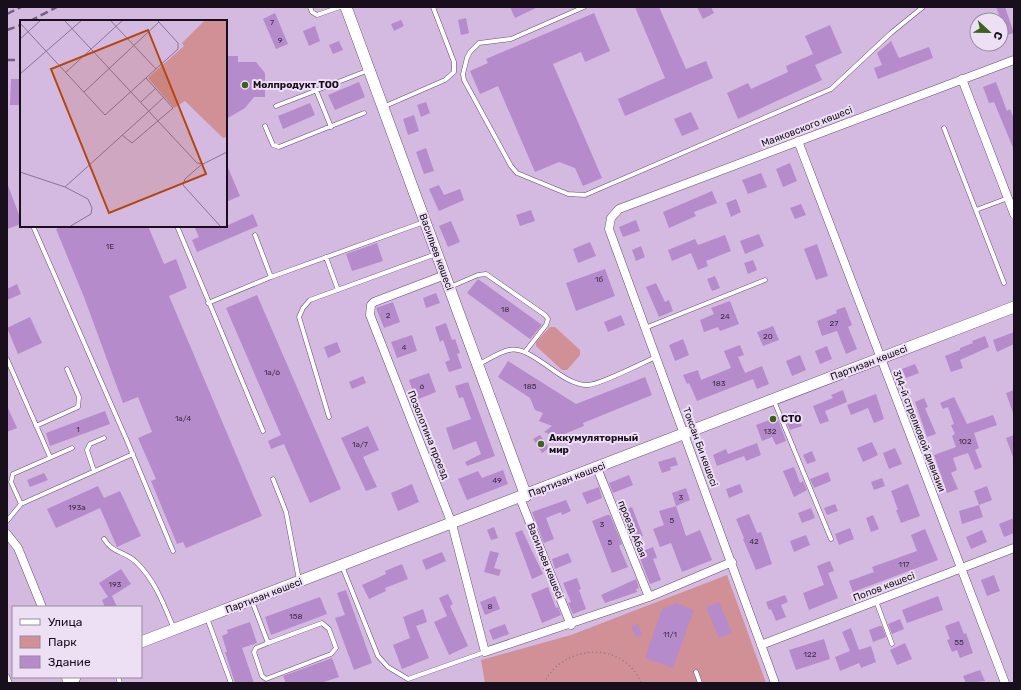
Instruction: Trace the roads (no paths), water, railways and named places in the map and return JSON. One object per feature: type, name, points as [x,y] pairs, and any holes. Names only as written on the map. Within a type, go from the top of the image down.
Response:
[{"type":"main road","name":"Васильев көшесі","points":[[346,7],[437,254],[523,497]]},
{"type":"main road","name":"Партизан көшесі","points":[[142,642],[252,601],[1014,307]]},
{"type":"street","name":"Маяковского көшесі","points":[[611,218],[619,209],[1014,60]]},
{"type":"street","points":[[962,79],[1014,214]]},
{"type":"street","name":"314-й стрелковой дивизии","points":[[798,141],[1005,683]]},
{"type":"street","name":"Токсан Би көшесі","points":[[611,218],[609,229],[775,683]]},
{"type":"street","name":"Позолотина проезд","points":[[444,275],[379,300],[371,305],[369,310],[452,524],[485,652]]},
{"type":"street","name":"проезд Абая","points":[[597,468],[649,597]]},
{"type":"street","name":"Васильев көшесі","points":[[523,497],[571,624]]},
{"type":"street","points":[[7,534],[18,548],[42,606]]},
{"type":"street","name":"Попов көшесі","points":[[761,645],[1014,548]]},
{"type":"street","points":[[485,652],[649,597],[732,562]]},
{"type":"lane","points":[[310,7],[312,12],[317,15],[340,7]]},
{"type":"lane","points":[[383,107],[445,80],[454,72],[454,62],[433,7]]},
{"type":"lane","points":[[584,7],[511,39],[479,43],[470,52],[462,74],[511,166],[526,178],[576,196],[585,195],[831,89],[891,33],[923,7]]},
{"type":"lane","points":[[276,106],[369,70]]},
{"type":"lane","points":[[316,90],[331,126]]},
{"type":"lane","points":[[265,126],[271,142],[276,147],[364,113]]},
{"type":"lane","points":[[944,128],[1004,283]]},
{"type":"lane","points":[[976,210],[1008,198]]},
{"type":"lane","points":[[208,303],[272,277],[425,222]]},
{"type":"lane","points":[[33,227],[133,454],[173,551]]},
{"type":"lane","points":[[177,227],[263,431]]},
{"type":"lane","points":[[255,234],[272,277]]},
{"type":"lane","points":[[329,417],[299,317],[303,308],[310,300],[437,254]]},
{"type":"lane","points":[[326,257],[338,290]]},
{"type":"lane","points":[[449,288],[478,275],[486,274],[545,315],[548,320],[546,325],[526,352]]},
{"type":"lane","points":[[645,328],[765,280]]},
{"type":"lane","points":[[477,365],[506,350],[516,350],[526,352],[566,378],[587,385],[656,357]]},
{"type":"lane","points":[[7,359],[50,457]]},
{"type":"lane","points":[[36,426],[78,407],[79,397],[67,369]]},
{"type":"lane","points":[[773,400],[831,539]]},
{"type":"lane","points":[[94,472],[86,450],[90,444],[104,438]]},
{"type":"lane","points":[[20,504],[11,482],[12,476],[72,448]]},
{"type":"lane","points":[[7,521],[20,504],[133,454]]},
{"type":"lane","points":[[273,479],[286,512],[299,582]]},
{"type":"lane","points":[[104,539],[113,550],[136,562],[152,582],[174,630]]},
{"type":"lane","points":[[342,566],[378,656],[388,667],[409,681],[485,652]]},
{"type":"lane","points":[[252,601],[268,643]]},
{"type":"lane","points":[[876,601],[892,644]]},
{"type":"lane","points":[[207,618],[231,683]]},
{"type":"lane","points":[[322,623],[329,629],[336,648],[331,654],[266,679],[262,676],[254,652],[256,648],[268,643],[322,623]]},
{"type":"lane","points":[[696,672],[700,683]]},
{"type":"lane","points":[[7,676],[10,683]]},
{"type":"railway","points":[[7,14],[21,7]]},
{"type":"railway","points":[[32,20],[57,7]]},
{"type":"railway","points":[[7,30],[20,25]]},
{"type":"railway","points":[[7,60],[20,60]]},
{"type":"place","name":"Молпродукт ТОО","points":[[245,85]]},
{"type":"place","name":"СТО","points":[[773,419]]},
{"type":"place","name":"Аккумуляторный мир","points":[[541,444]]}]
